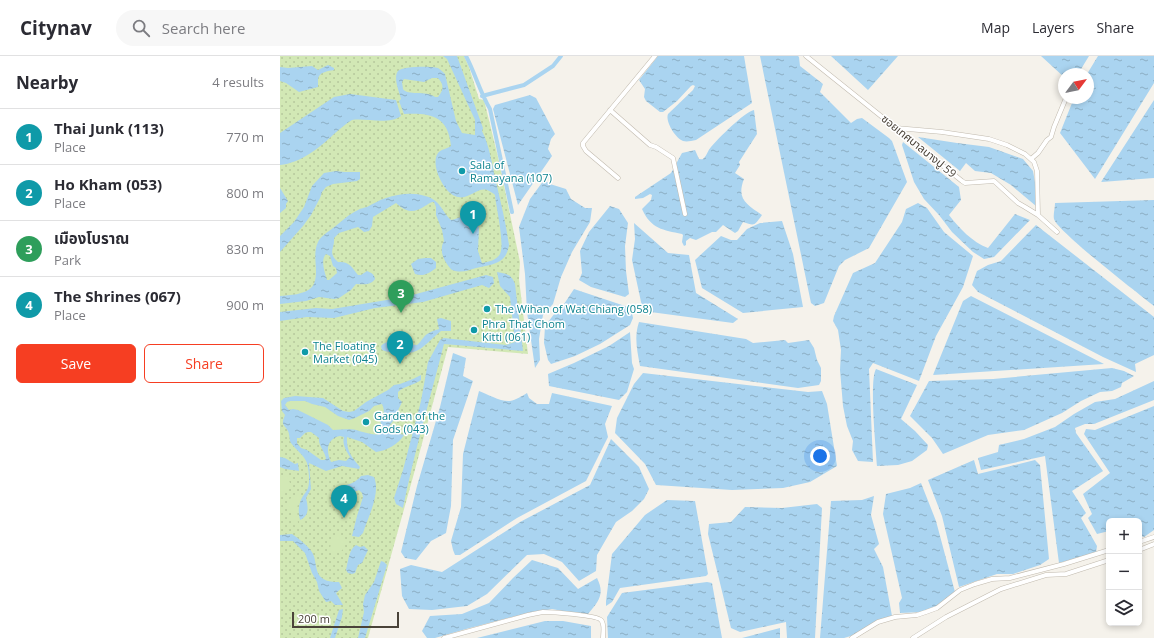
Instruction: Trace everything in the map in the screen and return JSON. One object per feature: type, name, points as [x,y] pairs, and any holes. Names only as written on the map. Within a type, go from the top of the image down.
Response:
[{"type":"street","points":[[618,178],[586,151],[583,146],[585,140],[655,56]]},
{"type":"street","name":"ซอยเทศบาลบางปู 59","points":[[806,56],[962,181],[965,183],[994,181],[1018,203],[1038,215],[1058,232]]},
{"type":"street","points":[[1031,159],[1041,150],[1046,140],[1051,137],[1064,104]]},
{"type":"street","points":[[610,110],[650,145],[656,147],[673,158],[685,214]]},
{"type":"street","points":[[896,128],[942,132],[990,139],[1018,150],[1034,162],[1037,171],[1038,215]]},
{"type":"street","points":[[1142,541],[1154,536]]},
{"type":"street","points":[[1142,549],[1154,544]]},
{"type":"street","points":[[852,638],[878,622],[895,617],[917,615],[937,608],[960,590],[975,584],[992,579],[1010,578],[1106,551]]},
{"type":"street","points":[[913,638],[946,618],[1000,589],[1046,575],[1066,574],[1106,561]]},
{"type":"street","points":[[444,638],[528,615],[541,612],[550,612],[599,619],[604,624],[604,638]]},
{"type":"green space","points":[[280,56],[464,56],[479,99],[484,100],[498,157],[520,262],[519,279],[528,354],[448,347],[368,638],[280,638]]},
{"type":"green space","points":[[290,401],[305,401],[325,407],[338,416],[349,420],[369,411],[374,406],[382,404],[385,410],[380,421],[383,429],[379,434],[346,429],[333,430],[328,425],[298,410],[289,410],[285,405]]},
{"type":"green space","points":[[284,474],[287,476],[290,483],[288,491],[282,494],[280,492],[280,481]]},
{"type":"green space","points":[[301,494],[297,508],[298,525],[295,526],[287,500]]},
{"type":"green space","points":[[338,536],[344,540],[344,548],[338,553],[333,552],[330,549],[331,542]]},
{"type":"water","points":[[443,56],[457,56],[483,128],[482,131],[487,143],[508,237],[509,245],[505,256],[493,264],[464,271],[452,270],[443,257],[442,245],[444,241],[442,230],[436,215],[436,207],[434,202],[421,209],[413,211],[406,210],[396,203],[373,217],[372,226],[369,231],[364,232],[358,227],[339,233],[334,238],[332,253],[335,259],[338,262],[345,262],[350,265],[358,275],[361,275],[367,271],[371,273],[375,279],[371,283],[356,284],[351,290],[339,298],[334,299],[319,297],[306,301],[280,304],[280,296],[305,292],[312,287],[316,277],[316,247],[319,240],[323,236],[348,216],[360,209],[395,195],[416,194],[430,198],[438,203],[451,220],[465,216],[474,217],[479,228],[478,251],[482,263],[499,256],[501,249],[500,225],[495,195],[488,190],[479,191],[464,197],[455,196],[450,193],[439,177],[436,164],[438,153],[451,146],[446,128],[442,122],[430,116],[422,114],[404,114],[399,101],[401,99],[396,77],[398,71],[411,67],[438,68],[445,74],[456,121],[462,133],[475,135],[475,120],[447,59]],"holes":[[[432,78],[438,78],[442,85],[442,89],[438,97],[408,92],[403,89],[402,82],[404,79],[424,82]],[[326,254],[330,256],[337,273],[329,280],[327,280],[323,260]]]},
{"type":"water","points":[[658,56],[744,56],[752,103],[696,140],[683,141],[671,129],[667,117],[668,114],[693,90],[695,86],[691,86],[677,101],[663,112],[660,112],[646,101],[644,97],[645,89],[639,80]]},
{"type":"water","points":[[760,56],[798,56],[800,66],[823,84],[820,92],[851,123],[862,118],[892,141],[907,182],[869,248],[845,260],[839,266],[824,303],[815,306],[811,303]]},
{"type":"water","points":[[831,56],[898,56],[868,90]]},
{"type":"water","points":[[1041,56],[1089,56],[1082,68],[1058,68],[1058,72]]},
{"type":"water","points":[[1098,56],[1154,56],[1154,83],[1095,179],[1060,133],[1072,104],[1094,104],[1094,68],[1091,68]]},
{"type":"water","points":[[328,65],[334,68],[334,70],[324,72],[318,77],[318,87],[299,92],[286,83],[280,81],[280,67],[288,68],[312,66],[318,70]]},
{"type":"water","points":[[350,94],[396,100],[401,116],[396,119],[384,121],[352,120],[309,154],[288,164],[280,165],[280,133],[334,97]]},
{"type":"water","points":[[530,95],[536,98],[555,134],[551,139],[548,149],[552,156],[518,205],[493,109],[495,105]]},
{"type":"water","points":[[1154,100],[1154,178],[1101,182]]},
{"type":"water","points":[[754,110],[757,134],[739,162],[740,165],[735,173],[744,179],[741,192],[744,201],[762,215],[754,224],[743,222],[738,231],[735,233],[723,225],[716,232],[712,232],[696,240],[690,238],[686,241],[686,245],[684,246],[682,242],[682,234],[663,230],[649,221],[642,209],[651,200],[652,195],[650,194],[643,198],[635,199],[635,197],[671,173],[682,153],[695,150],[699,159],[703,159],[710,148],[725,132],[749,112]]},
{"type":"water","points":[[918,137],[989,147],[1023,159],[1033,171],[1036,188],[1036,206],[1011,185],[991,173],[975,171],[966,163],[960,171]]},
{"type":"water","points":[[903,142],[959,187],[961,200],[949,215],[962,230],[977,242],[988,248],[1015,214],[1030,220],[994,257],[984,259],[973,252],[952,232],[924,199],[914,182],[902,145]]},
{"type":"water","points":[[336,171],[360,172],[360,179],[357,181],[333,184],[326,187],[311,215],[280,252],[280,236],[294,222],[304,207],[312,186],[324,173]]},
{"type":"water","points":[[544,180],[550,184],[566,189],[571,199],[585,208],[592,208],[590,222],[572,252],[561,277],[553,304],[543,315],[539,339],[540,360],[535,368],[527,312],[525,274],[519,227],[530,199]]},
{"type":"water","points":[[280,188],[288,201],[286,208],[280,213]]},
{"type":"water","points":[[1154,200],[1154,306],[1069,236],[1059,226],[1054,219],[1054,216],[1055,203]]},
{"type":"water","points":[[918,203],[927,208],[944,232],[973,256],[963,287],[936,336],[919,381],[873,363],[869,369],[873,462],[858,461],[852,450],[853,441],[847,426],[843,406],[840,370],[841,350],[838,330],[833,321],[834,316],[853,273],[875,263],[902,222],[906,209]]},
{"type":"water","points":[[610,206],[619,209],[628,223],[625,246],[629,294],[625,297],[591,287],[579,280],[582,273],[580,251],[589,232]]},
{"type":"water","points":[[782,221],[793,254],[803,307],[743,313],[702,288],[695,260],[721,236],[731,240],[737,240],[747,229],[760,223]]},
{"type":"water","points":[[634,223],[668,253],[689,255],[696,293],[738,319],[733,323],[643,311],[632,260],[635,239]]},
{"type":"water","points":[[1036,225],[1154,317],[1154,355],[1135,364],[1136,372],[1103,357],[978,292],[972,285],[977,271],[988,265],[1001,261]]},
{"type":"water","points":[[431,258],[436,262],[436,268],[424,275],[415,274],[411,264],[418,259]]},
{"type":"water","points":[[497,272],[508,275],[512,278],[515,284],[523,351],[444,344],[417,446],[403,508],[396,504],[394,498],[421,401],[428,362],[440,340],[444,338],[506,345],[515,342],[510,297],[500,286]]},
{"type":"water","points":[[486,275],[493,277],[494,283],[489,288],[482,285],[423,302],[375,308],[334,318],[307,317],[280,321],[280,312],[316,308],[332,309],[405,297]]},
{"type":"water","points":[[574,289],[631,308],[633,318],[630,325],[600,344],[575,356],[551,364],[548,360],[544,343],[545,326],[558,309],[562,307]]},
{"type":"water","points":[[971,296],[1104,364],[933,375],[963,301]]},
{"type":"water","points":[[441,318],[451,321],[451,331],[441,331],[419,350],[395,353],[382,350],[381,346],[387,342],[417,345],[427,334],[439,329],[437,319]]},
{"type":"water","points":[[639,322],[746,339],[753,343],[785,340],[788,343],[809,340],[814,348],[821,368],[821,381],[819,385],[798,388],[640,366],[636,338]]},
{"type":"water","points":[[630,332],[632,363],[634,369],[627,392],[619,400],[549,386],[548,374],[609,346]]},
{"type":"water","points":[[453,353],[466,358],[463,376],[473,381],[453,440],[451,506],[446,533],[431,541],[416,560],[405,558],[401,552],[417,486],[440,407]]},
{"type":"water","points":[[1112,368],[1124,371],[1134,376],[1122,383],[1121,387],[1112,391],[1100,392],[1081,401],[1062,413],[1024,430],[988,435],[943,454],[932,438],[910,416],[929,381],[993,379]]},
{"type":"water","points":[[876,369],[917,385],[901,419],[928,445],[927,450],[912,461],[898,465],[877,466],[873,400],[874,376]]},
{"type":"water","points":[[643,373],[808,392],[822,391],[827,404],[837,466],[810,482],[783,488],[732,490],[656,485],[645,464],[615,433],[617,418],[634,384]]},
{"type":"water","points":[[421,375],[421,380],[403,388],[398,392],[398,398],[402,402],[388,428],[392,434],[404,435],[396,444],[388,449],[376,452],[362,442],[347,437],[349,450],[352,457],[360,467],[359,469],[342,466],[326,471],[309,463],[311,489],[306,498],[308,508],[305,516],[300,520],[299,505],[308,488],[308,469],[304,457],[291,443],[288,431],[283,424],[285,415],[282,411],[281,401],[284,398],[295,396],[323,398],[343,411],[349,412],[354,411],[394,385]],"holes":[[[290,401],[305,401],[325,407],[338,416],[349,420],[369,411],[374,406],[382,404],[384,413],[380,421],[383,429],[381,433],[377,434],[346,429],[333,430],[328,425],[298,410],[289,410],[285,405]],[[311,432],[319,438],[326,459],[321,460],[307,450],[301,448],[297,443],[297,438],[300,438],[305,433]],[[340,436],[344,437],[344,445],[350,457],[346,461],[339,460],[331,462],[328,454],[328,446],[335,438]]]},
{"type":"water","points":[[1154,381],[1154,400],[1094,424],[1085,424],[1075,428],[1076,433],[1103,471],[1072,491],[1086,513],[1081,518],[1097,546],[1096,553],[1059,563],[1045,456],[981,470],[978,458],[998,452],[999,445],[1024,439],[1055,427],[1095,402],[1115,399]]},
{"type":"water","points":[[479,391],[506,401],[514,400],[527,393],[529,398],[537,404],[549,404],[552,393],[612,406],[605,424],[608,437],[586,481],[517,518],[460,555],[455,555],[451,541],[461,507],[463,454]]},
{"type":"water","points":[[1154,406],[1154,530],[1144,537],[1142,536],[1142,518],[1106,518],[1106,532],[1097,534],[1088,518],[1092,514],[1083,494],[1110,473],[1084,434],[1086,429],[1095,430]]},
{"type":"water","points":[[611,439],[639,467],[649,489],[644,499],[632,511],[616,522],[597,555],[596,571],[579,581],[562,562],[544,554],[527,555],[487,594],[467,606],[432,610],[409,609],[402,596],[400,569],[411,565],[442,572],[520,522],[590,485]]},
{"type":"water","points":[[280,457],[285,458],[295,464],[298,463],[299,471],[280,467]]},
{"type":"water","points":[[974,460],[978,474],[1035,460],[1040,465],[1049,559],[1040,565],[1013,574],[997,574],[959,587],[942,516],[928,480]]},
{"type":"water","points":[[368,475],[374,477],[376,483],[375,498],[363,533],[359,537],[352,536],[363,497],[359,490],[346,495],[342,491],[346,485],[355,482],[361,476]]},
{"type":"water","points":[[921,483],[936,521],[955,592],[936,607],[923,612],[900,613],[899,603],[902,598],[883,514],[886,494],[910,488]]},
{"type":"water","points":[[874,496],[871,515],[879,544],[874,549],[883,567],[892,616],[878,621],[854,635],[844,638],[820,638],[831,501],[862,500]]},
{"type":"water","points":[[667,500],[695,501],[708,574],[706,576],[620,588],[612,602],[606,606],[612,554],[645,515]]},
{"type":"water","points":[[817,504],[822,508],[815,638],[787,638],[786,622],[740,632],[731,628],[708,534],[709,524],[731,522],[745,507],[782,508]]},
{"type":"water","points":[[292,534],[309,548],[314,557],[317,571],[321,577],[327,581],[339,582],[342,588],[336,593],[343,605],[335,605],[331,601],[326,602],[319,591],[317,582],[305,553],[293,541],[280,541],[280,535]]},
{"type":"water","points":[[356,545],[360,547],[364,546],[368,550],[362,563],[358,565],[355,573],[352,574],[348,573],[346,570],[350,553]]},
{"type":"water","points":[[532,560],[558,568],[578,589],[597,578],[601,589],[600,597],[588,614],[552,609],[512,617],[435,638],[427,638],[422,631],[430,616],[462,614],[489,603]]},
{"type":"water","points":[[381,561],[387,565],[365,638],[358,638],[364,612],[363,604],[365,595],[374,582]]},
{"type":"water","points":[[707,582],[712,583],[722,638],[608,638],[607,617],[622,593]]},
{"type":"water","points":[[343,609],[335,638],[330,638],[339,610]]},
{"type":"water","points":[[545,621],[563,621],[591,626],[591,638],[477,638]]},
{"type":"water","points":[[780,628],[780,638],[742,638]]},
{"type":"waterway","points":[[466,56],[490,109],[512,212]]},
{"type":"waterway","points":[[482,96],[524,85],[553,66],[561,56]]},
{"type":"place","name":"Sala of Ramayana (107)","points":[[462,171]]},
{"type":"place","name":"Thai Junk (113)","points":[[473,234]]},
{"type":"place","name":"The Wihan of Wat Chiang (058)","points":[[487,309]]},
{"type":"place","name":"เมืองโบราณ","points":[[401,313]]},
{"type":"place","name":"Phra That Chom Kitti (061)","points":[[474,330]]},
{"type":"place","name":"The Floating Market (045)","points":[[305,352]]},
{"type":"place","name":"Ho Kham (053)","points":[[400,364]]},
{"type":"place","name":"Garden of the Gods (043)","points":[[366,422]]},
{"type":"place","name":"The Shrines (067)","points":[[344,518]]}]
